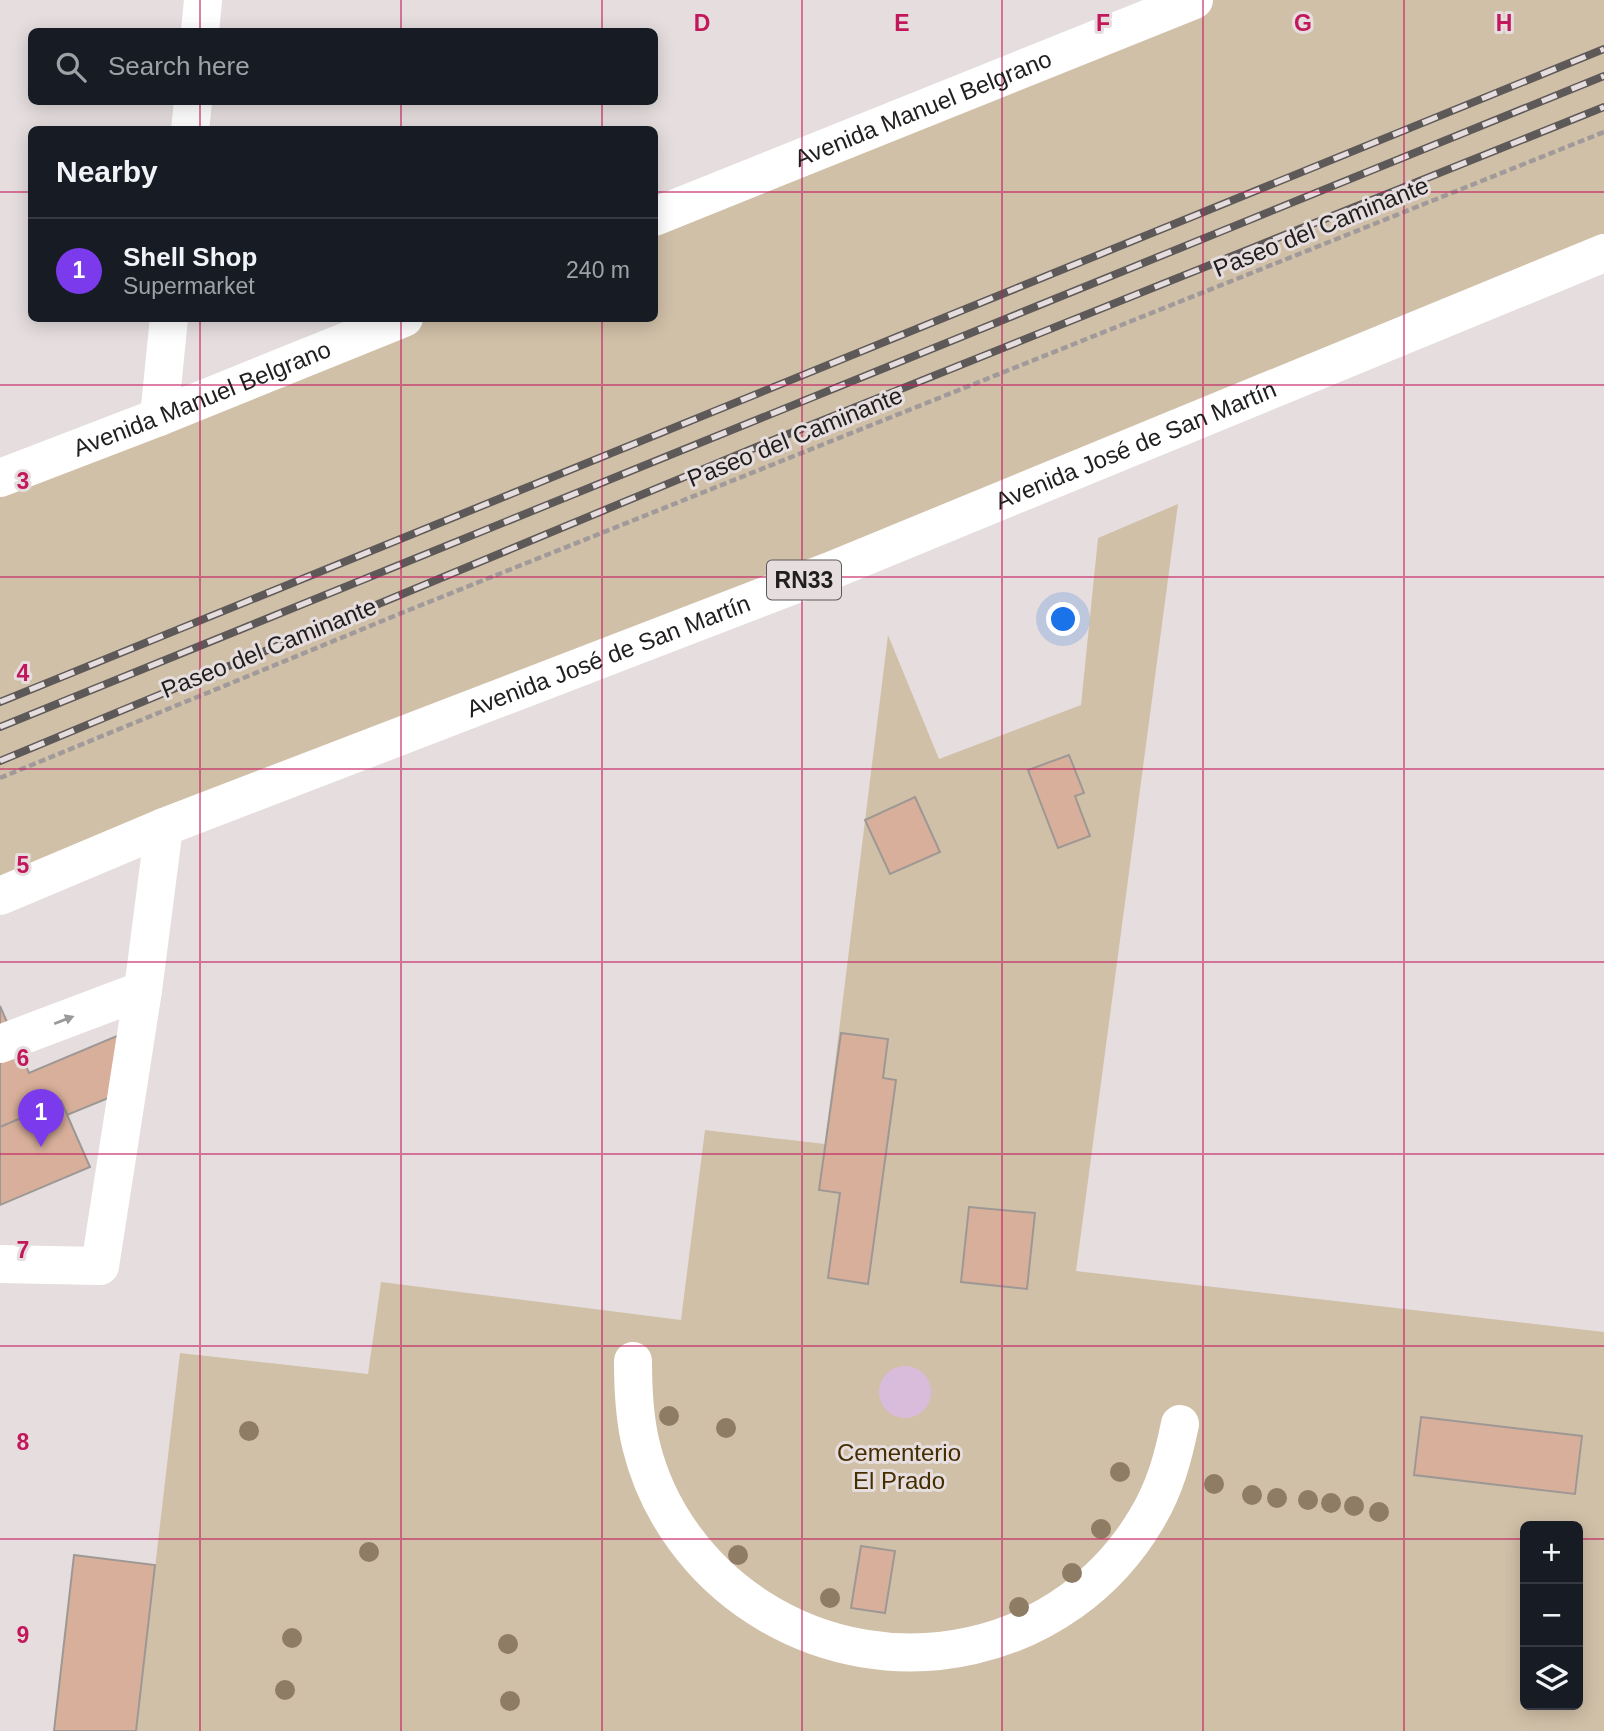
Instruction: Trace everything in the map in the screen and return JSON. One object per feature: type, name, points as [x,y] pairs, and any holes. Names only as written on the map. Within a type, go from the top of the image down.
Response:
[{"type":"main road","points":[[200,28],[204,0]]},
{"type":"main road","name":"Avenida Manuel Belgrano","points":[[658,215],[1183,2]]},
{"type":"main road","points":[[190,126],[192,105]]},
{"type":"main road","name":"Avenida José de San Martín","points":[[0,896],[164,827],[830,571],[1604,253]]},
{"type":"main road","points":[[159,417],[169,322]]},
{"type":"main road","name":"Avenida Manuel Belgrano","points":[[0,478],[394,322]]},
{"type":"main road","points":[[0,1264],[100,1266],[143,990],[164,827]]},
{"type":"main road","points":[[0,1044],[143,990]]},
{"type":"main road","points":[[633,1360],[634,1402],[641,1446],[655,1487],[690,1548],[740,1597],[781,1622],[825,1641],[873,1651],[922,1654],[972,1647],[1019,1632],[1061,1608],[1099,1579],[1131,1543],[1147,1518],[1171,1465],[1180,1424]]},
{"type":"path","name":"Paseo del Caminante","points":[[0,778],[409,610],[1604,132]]},
{"type":"green space","points":[[1194,0],[1604,0],[1604,253],[0,896],[0,478],[396,322],[658,322],[658,216]]},
{"type":"green space","name":"Cementerio El Prado","points":[[1178,504],[1076,1271],[1604,1332],[1604,1731],[136,1731],[180,1353],[368,1374],[381,1282],[681,1320],[705,1130],[825,1144],[888,635],[939,759],[1081,705],[1098,538]]},
{"type":"shaded area","points":[[905,1366],[915,1368],[923,1374],[929,1382],[929,1402],[923,1410],[915,1416],[905,1418],[895,1416],[887,1410],[881,1402],[879,1392],[881,1382],[887,1374],[895,1368]]},
{"type":"building","points":[[1069,755],[1084,793],[1075,796],[1090,836],[1058,848],[1028,770]]},
{"type":"building","points":[[915,797],[940,852],[890,874],[865,820]]},
{"type":"building","points":[[0,1006],[29,1073],[124,1033],[145,1083],[67,1115],[61,1101],[0,1127]]},
{"type":"building","points":[[841,1033],[888,1039],[883,1078],[896,1080],[868,1284],[828,1278],[840,1193],[819,1190]]},
{"type":"building","points":[[61,1101],[90,1167],[0,1205],[0,1127]]},
{"type":"building","points":[[969,1207],[1035,1213],[1027,1289],[961,1282]]},
{"type":"building","points":[[1421,1417],[1582,1436],[1575,1494],[1414,1475]]},
{"type":"building","points":[[861,1546],[895,1551],[885,1613],[851,1608]]},
{"type":"building","points":[[74,1555],[155,1565],[136,1731],[54,1731]]},
{"type":"railway","points":[[0,702],[1604,49]]},
{"type":"railway","points":[[0,727],[1604,76]]},
{"type":"railway","points":[[0,761],[771,441],[1604,107]]},
{"type":"place","name":"Shell Shop","points":[[41,1147]]}]
